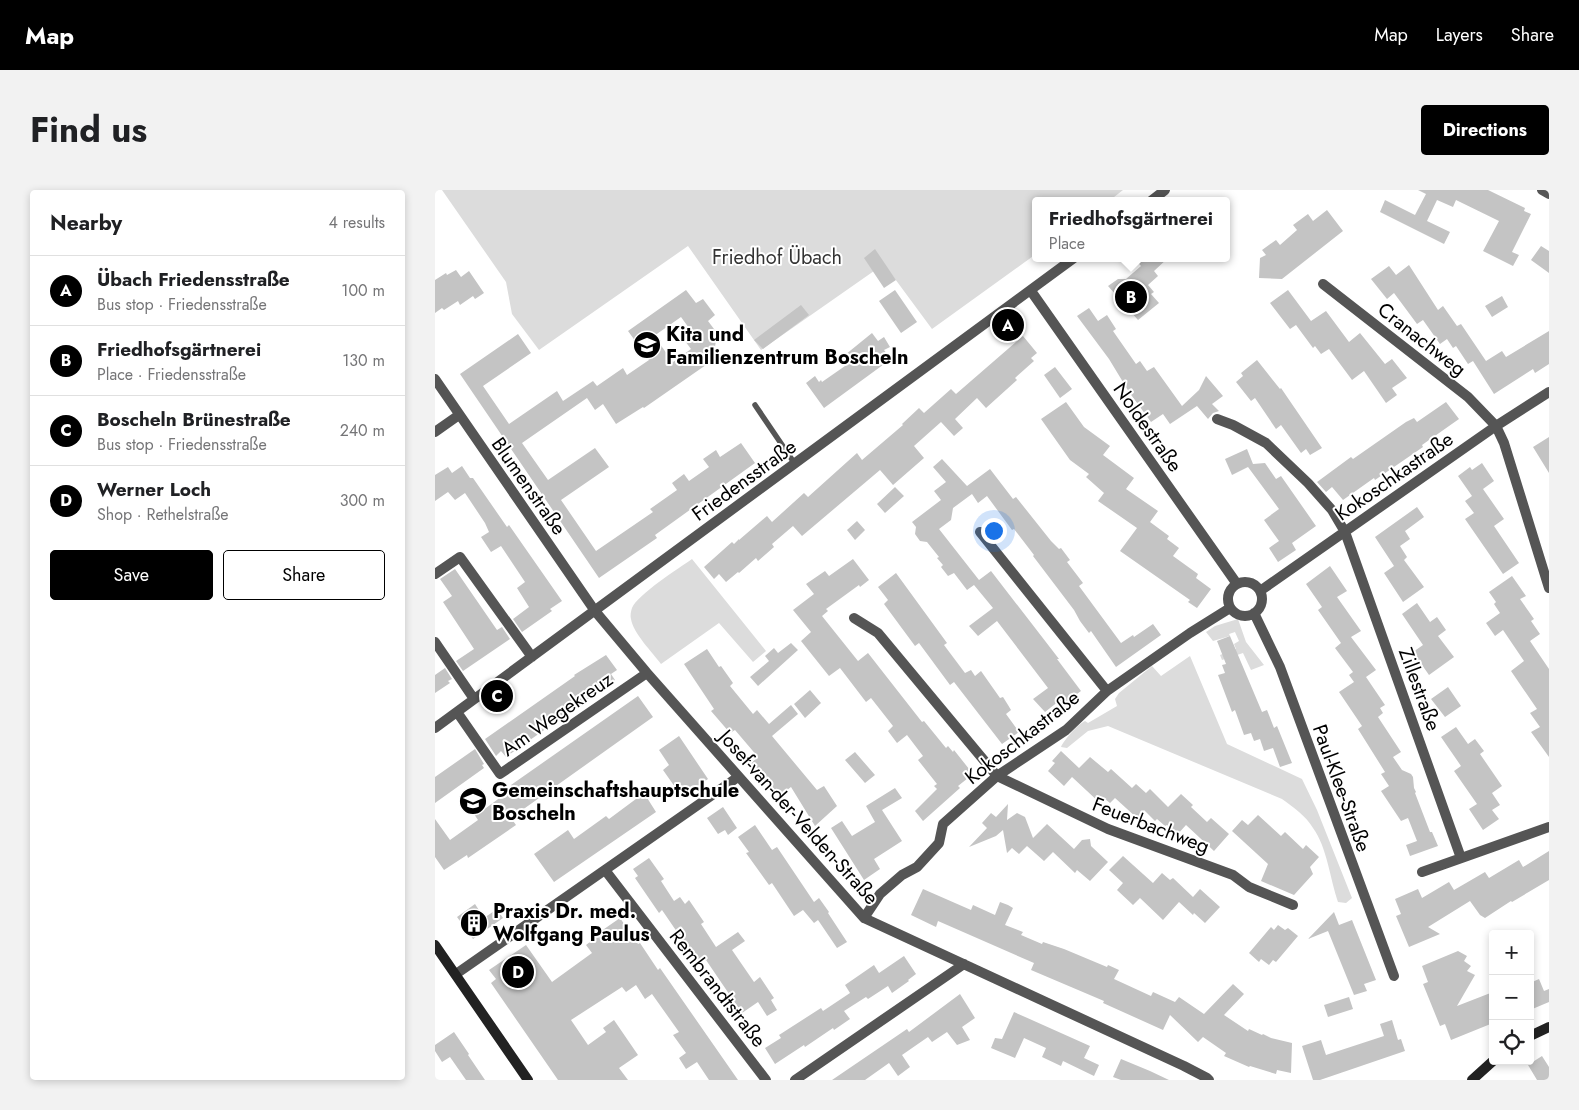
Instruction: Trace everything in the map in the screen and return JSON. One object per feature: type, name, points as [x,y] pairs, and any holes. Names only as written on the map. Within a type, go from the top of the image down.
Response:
[{"type":"main road","points":[[435,944],[528,1080]]},
{"type":"main road","points":[[1534,1034],[1549,1027]]},
{"type":"main road","points":[[1471,1080],[1489,1064]]},
{"type":"street","points":[[1542,190],[1549,194]]},
{"type":"street","name":"Friedensstraße","points":[[435,728],[1069,262]]},
{"type":"street","name":"Cranachweg","points":[[1323,284],[1468,396],[1496,426],[1504,443],[1549,588]]},
{"type":"street","name":"Noldestraße","points":[[1031,290],[1237,584]]},
{"type":"street","name":"Blumenstraße","points":[[435,380],[595,612]]},
{"type":"street","name":"Kokoschkastraße","points":[[1260,591],[1496,426],[1549,392]]},
{"type":"street","points":[[435,432],[459,415]]},
{"type":"street","name":"Zillestraße","points":[[1217,419],[1266,443],[1332,510],[1345,532],[1461,858]]},
{"type":"street","points":[[981,532],[1107,691]]},
{"type":"street","points":[[435,574],[460,557],[532,657]]},
{"type":"street","points":[[1251,583],[1257,586],[1260,591],[1261,603],[1254,613],[1248,616],[1241,616],[1230,608],[1228,601],[1229,593],[1237,584],[1251,583]]},
{"type":"street","name":"Kokoschkastraße","points":[[864,918],[880,894],[902,875],[917,867],[939,843],[943,824],[997,776],[1066,730],[1107,691],[1190,633],[1230,608]]},
{"type":"street","name":"Josef-van-der-Velden-Straße","points":[[595,612],[738,777],[864,918],[1184,1066],[1209,1080]]},
{"type":"street","name":"Paul-Klee-Straße","points":[[1254,613],[1280,668],[1394,976]]},
{"type":"street","points":[[854,618],[878,633],[997,776]]},
{"type":"street","points":[[435,642],[474,699]]},
{"type":"street","name":"Am Wegekreuz","points":[[457,712],[500,774],[647,673]]},
{"type":"street","name":"Feuerbachweg","points":[[997,776],[1108,829],[1233,875],[1249,887],[1293,905]]},
{"type":"street","points":[[456,974],[738,777]]},
{"type":"street","points":[[1422,872],[1549,827]]},
{"type":"street","name":"Rembrandtstraße","points":[[605,870],[766,1080]]},
{"type":"street","points":[[795,1080],[965,964]]},
{"type":"lane","points":[[755,405],[795,464]]},
{"type":"green space","name":"Friedhof Übach","points":[[442,190],[1123,190],[1114,197],[1032,197],[1032,257],[932,329],[884,264],[761,350],[688,246],[539,350],[512,314],[506,282]]},
{"type":"green space","points":[[692,559],[766,651],[753,662],[719,623],[661,664],[635,630],[631,616],[635,603],[659,582]]},
{"type":"green space","points":[[1238,619],[1246,642],[1264,665],[1251,670],[1243,653],[1222,660],[1220,655],[1236,649],[1234,644],[1239,641],[1235,632],[1229,634],[1230,636],[1213,641],[1206,632],[1215,626]]},
{"type":"green space","points":[[1190,656],[1227,744],[1302,779],[1317,810],[1352,898],[1346,903],[1338,902],[1322,844],[1318,836],[1303,816],[1282,799],[1108,726],[1088,731],[1067,748],[1061,747],[1071,732],[1082,723],[1085,721],[1088,723],[1117,706],[1115,699],[1119,693],[1152,666],[1161,676]]},
{"type":"building","points":[[1418,190],[1488,190],[1525,208],[1524,211],[1531,214],[1512,252],[1519,255],[1513,266],[1483,251],[1499,221],[1456,200],[1453,207],[1437,200],[1427,221],[1450,232],[1444,244],[1380,212],[1385,200],[1415,215],[1426,194]]},
{"type":"building","points":[[1327,210],[1343,231],[1282,279],[1259,278],[1260,258],[1266,255],[1262,250],[1276,240],[1280,245],[1297,230],[1293,225],[1308,214],[1313,221]]},
{"type":"building","points":[[1541,246],[1549,251],[1549,273],[1531,260]]},
{"type":"building","points":[[875,249],[896,280],[884,288],[864,258]]},
{"type":"building","points":[[1138,262],[1164,262],[1154,271],[1158,276],[1148,285],[1154,292],[1151,294],[1159,303],[1138,320],[1108,286],[1118,279],[1126,279],[1141,266]]},
{"type":"building","points":[[1409,265],[1438,310],[1443,306],[1457,326],[1461,324],[1486,361],[1502,351],[1506,357],[1549,331],[1549,364],[1535,373],[1533,369],[1494,394],[1473,361],[1468,364],[1456,346],[1453,348],[1447,339],[1440,344],[1423,320],[1417,324],[1394,293],[1387,299],[1371,279],[1389,266],[1396,275]]},
{"type":"building","points":[[456,270],[461,277],[469,271],[484,293],[475,299],[473,296],[460,305],[458,301],[444,310],[442,308],[435,313],[435,280],[446,273],[447,275]]},
{"type":"building","points":[[686,290],[696,303],[703,299],[715,315],[708,321],[720,337],[716,340],[714,354],[716,358],[644,408],[616,424],[603,404],[595,410],[587,398],[522,443],[548,480],[595,448],[609,467],[561,500],[596,551],[653,512],[650,509],[677,490],[672,483],[684,474],[689,481],[709,467],[703,459],[716,450],[720,457],[741,443],[755,463],[655,535],[657,538],[599,578],[460,374],[518,334],[531,353],[483,386],[509,424],[557,391],[563,401],[593,381],[597,386],[623,368],[627,375],[649,360],[628,331]],"holes":[[[681,317],[694,335],[685,341],[691,349],[673,362],[654,336]]]},
{"type":"building","points":[[895,290],[917,322],[901,333],[879,301]]},
{"type":"building","points":[[1288,290],[1311,321],[1326,311],[1349,342],[1360,333],[1385,364],[1392,359],[1407,378],[1392,388],[1397,395],[1386,403],[1364,371],[1352,380],[1329,349],[1321,354],[1315,346],[1313,348],[1296,325],[1290,329],[1270,303]]},
{"type":"building","points":[[1502,296],[1508,307],[1492,317],[1485,306]]},
{"type":"building","points":[[801,305],[809,315],[763,349],[754,340]]},
{"type":"building","points":[[1089,308],[1098,321],[1107,315],[1116,329],[1113,331],[1136,364],[1140,361],[1147,371],[1154,367],[1182,406],[1199,390],[1206,376],[1223,396],[1212,404],[1219,411],[1213,413],[1208,419],[1197,406],[1170,424],[1163,414],[1151,422],[1129,392],[1109,359],[1077,316]]},
{"type":"building","points":[[872,333],[878,341],[884,337],[890,347],[884,350],[891,359],[824,408],[806,383],[815,376],[819,382],[821,380],[822,382],[845,366],[840,359]]},
{"type":"building","points":[[1023,336],[1037,353],[1031,358],[1034,361],[1015,378],[1017,380],[986,408],[977,398],[955,419],[963,428],[954,436],[941,422],[914,446],[924,458],[893,485],[880,470],[802,536],[793,526],[772,544],[774,547],[758,561],[756,558],[726,582],[719,574],[714,579],[704,567],[732,542],[734,544],[767,516],[772,522],[804,493],[808,497],[857,453],[862,460],[903,425],[919,408],[924,413],[951,389],[956,394]]},
{"type":"building","points":[[1257,360],[1281,388],[1322,448],[1310,455],[1306,449],[1301,453],[1281,425],[1276,429],[1255,398],[1251,401],[1236,382],[1243,376],[1241,373]]},
{"type":"building","points":[[1055,367],[1072,389],[1060,398],[1044,375]]},
{"type":"building","points":[[1066,402],[1084,427],[1110,446],[1103,455],[1134,478],[1126,489],[1158,511],[1150,522],[1169,536],[1167,539],[1179,548],[1173,556],[1198,574],[1196,578],[1211,589],[1197,608],[1188,602],[1190,600],[1120,551],[1137,528],[1098,501],[1104,493],[1086,477],[1089,474],[1070,460],[1041,419]]},
{"type":"building","points":[[1446,402],[1459,419],[1422,445],[1423,447],[1343,500],[1332,487],[1326,492],[1317,482],[1351,457],[1353,459],[1406,422],[1414,418],[1417,422]]},
{"type":"building","points":[[1549,437],[1549,473],[1533,447]]},
{"type":"building","points":[[1247,449],[1253,464],[1265,463],[1276,479],[1281,476],[1316,526],[1292,543],[1296,550],[1278,562],[1269,548],[1279,541],[1264,520],[1279,509],[1248,467],[1232,475],[1225,459]]},
{"type":"building","points":[[942,459],[967,486],[990,469],[1013,499],[1016,497],[1051,541],[1059,549],[1061,548],[1070,560],[1067,562],[1083,583],[1079,586],[1121,643],[1153,624],[1161,635],[1116,667],[1091,631],[1089,633],[1080,621],[1034,555],[1014,529],[1012,530],[987,496],[978,503],[972,494],[953,508],[951,520],[939,529],[979,580],[991,571],[1059,659],[1057,659],[1081,691],[1062,705],[1059,701],[1045,712],[1033,699],[1048,688],[997,621],[978,636],[969,626],[993,608],[974,585],[967,590],[954,573],[948,576],[941,567],[943,565],[937,558],[939,557],[927,542],[920,541],[915,534],[916,527],[912,522],[941,500],[934,491],[946,482],[933,467]]},
{"type":"building","points":[[1482,463],[1494,481],[1483,489],[1504,519],[1494,526],[1519,563],[1503,574],[1465,519],[1474,513],[1465,501],[1472,496],[1458,476],[1470,467],[1472,470]]},
{"type":"building","points":[[462,466],[470,478],[473,478],[507,527],[509,525],[562,601],[550,609],[552,611],[522,632],[513,619],[529,607],[517,588],[525,582],[501,546],[491,552],[481,537],[489,532],[465,493],[455,500],[448,492],[435,501],[435,475],[448,467],[452,473]]},
{"type":"building","points":[[895,487],[904,496],[885,513],[877,504]]},
{"type":"building","points":[[1417,507],[1424,517],[1405,531],[1410,539],[1400,546],[1407,557],[1404,560],[1424,587],[1403,602],[1384,573],[1394,566],[1375,537]]},
{"type":"building","points":[[857,521],[865,530],[855,540],[847,530]]},
{"type":"building","points":[[853,559],[869,580],[826,609],[828,611],[822,616],[858,661],[868,653],[922,722],[924,721],[946,748],[948,746],[953,752],[954,750],[973,774],[958,786],[960,788],[923,821],[915,811],[937,789],[934,786],[937,784],[918,760],[923,756],[907,735],[897,743],[888,731],[893,726],[871,698],[866,702],[840,668],[829,676],[801,641],[811,632],[793,610],[814,594],[806,584],[825,571],[829,576]]},
{"type":"building","points":[[1330,566],[1347,591],[1337,597],[1361,631],[1351,637],[1376,670],[1366,677],[1385,705],[1380,708],[1383,713],[1378,717],[1401,752],[1393,757],[1402,770],[1413,777],[1415,793],[1430,832],[1432,832],[1438,846],[1410,856],[1406,845],[1417,841],[1408,818],[1401,821],[1381,791],[1389,786],[1381,774],[1385,772],[1358,729],[1362,726],[1339,692],[1354,682],[1349,675],[1353,672],[1335,648],[1341,643],[1318,610],[1322,607],[1306,584]]},
{"type":"building","points":[[455,569],[497,630],[502,627],[510,639],[463,671],[456,661],[474,649],[443,602],[452,596],[440,579]]},
{"type":"building","points":[[896,573],[947,643],[944,645],[965,673],[971,670],[975,676],[981,671],[1000,698],[1003,697],[1008,705],[1011,710],[1006,714],[1019,732],[1002,744],[954,682],[950,685],[919,643],[915,646],[884,604],[888,600],[878,587]]},
{"type":"building","points":[[1512,576],[1526,596],[1520,599],[1534,619],[1531,621],[1540,634],[1530,641],[1549,669],[1549,757],[1531,732],[1540,727],[1530,713],[1537,709],[1511,671],[1524,661],[1503,630],[1495,636],[1486,623],[1500,613],[1494,604],[1496,602],[1489,592]]},
{"type":"building","points":[[1417,603],[1430,622],[1437,617],[1446,630],[1438,636],[1454,657],[1429,675],[1413,652],[1423,645],[1402,614]]},
{"type":"building","points":[[1230,636],[1262,712],[1267,710],[1274,728],[1277,726],[1292,763],[1280,767],[1273,748],[1264,751],[1260,739],[1254,741],[1251,733],[1244,735],[1235,710],[1232,712],[1218,675],[1225,673],[1222,665],[1226,664],[1217,641]]},
{"type":"building","points":[[791,643],[798,650],[758,686],[750,677],[769,661],[765,656],[774,648],[778,653]]},
{"type":"building","points":[[707,649],[733,683],[730,686],[753,714],[757,710],[769,724],[791,705],[798,714],[772,736],[817,790],[824,786],[837,806],[815,826],[791,787],[779,796],[751,763],[758,757],[735,730],[730,733],[711,711],[714,709],[684,664]]},
{"type":"building","points":[[606,655],[617,670],[611,674],[615,680],[506,757],[501,751],[496,756],[485,739],[574,675]]},
{"type":"building","points":[[445,668],[452,679],[448,681],[450,683],[435,693],[435,675]]},
{"type":"building","points":[[1448,687],[1461,706],[1445,717],[1431,699]]},
{"type":"building","points":[[810,690],[821,703],[805,718],[794,704]]},
{"type":"building","points":[[638,696],[653,717],[511,818],[516,825],[468,858],[467,855],[444,870],[435,857],[435,819],[450,840],[478,820],[472,811],[483,803],[486,808],[513,788],[511,785]]},
{"type":"building","points":[[1456,727],[1468,744],[1475,739],[1484,751],[1480,754],[1502,786],[1492,793],[1500,805],[1492,810],[1499,819],[1483,830],[1469,809],[1477,804],[1454,771],[1461,766],[1441,737]]},
{"type":"building","points":[[679,736],[708,779],[682,797],[663,770],[669,765],[659,750]]},
{"type":"building","points":[[475,749],[484,764],[482,765],[484,768],[435,803],[435,777]]},
{"type":"building","points":[[1061,751],[1079,768],[1090,757],[1108,772],[1111,769],[1132,788],[1136,784],[1146,793],[1150,789],[1168,807],[1181,794],[1193,805],[1191,807],[1207,822],[1211,818],[1229,834],[1214,851],[1186,825],[1177,835],[1167,825],[1165,826],[1157,819],[1155,821],[1144,810],[1137,818],[1115,798],[1110,803],[1105,799],[1101,804],[1072,777],[1064,786],[1048,771],[1055,763],[1052,761]]},
{"type":"building","points":[[855,752],[875,775],[865,783],[845,760]]},
{"type":"building","points":[[895,788],[902,798],[882,810],[902,841],[874,859],[880,869],[864,880],[831,828],[842,821],[852,836],[875,822],[866,806]]},
{"type":"building","points":[[644,793],[656,812],[554,882],[534,854],[568,830],[574,839],[606,816],[609,819]]},
{"type":"building","points":[[1008,804],[1007,820],[1017,813],[1025,817],[1033,838],[1047,824],[1074,849],[1082,840],[1090,839],[1091,846],[1108,862],[1090,881],[1077,870],[1075,873],[1053,852],[1044,861],[1027,846],[1019,854],[1012,848],[1007,853],[1003,830],[996,836],[969,847],[987,828],[982,823],[991,813],[996,817]]},
{"type":"building","points":[[723,807],[737,828],[728,835],[725,830],[718,834],[707,818]]},
{"type":"building","points":[[1258,815],[1281,836],[1285,832],[1303,849],[1306,845],[1319,857],[1310,867],[1313,874],[1294,895],[1261,881],[1268,864],[1232,831],[1242,820],[1248,825]]},
{"type":"building","points":[[755,825],[772,850],[777,847],[814,902],[819,898],[847,942],[837,948],[818,920],[814,923],[803,910],[794,916],[772,883],[769,885],[746,853],[749,852],[738,837]]},
{"type":"building","points":[[1549,851],[1549,880],[1485,918],[1480,915],[1470,901],[1428,927],[1440,934],[1409,947],[1396,916],[1401,914],[1395,899],[1418,889],[1422,898],[1449,882],[1454,890],[1485,872],[1489,878],[1519,860],[1523,867]]},
{"type":"building","points":[[1123,856],[1153,883],[1162,873],[1170,880],[1173,878],[1193,897],[1200,889],[1220,907],[1205,923],[1179,902],[1163,920],[1140,898],[1133,905],[1117,890],[1123,883],[1109,870]]},
{"type":"building","points":[[649,858],[664,879],[661,881],[674,901],[680,897],[685,904],[689,900],[704,922],[701,924],[716,947],[738,932],[745,941],[732,950],[754,982],[760,977],[774,998],[771,1000],[777,1010],[767,1016],[758,1002],[742,1013],[706,960],[699,964],[662,910],[659,913],[635,878],[638,876],[633,869]]},
{"type":"building","points":[[923,889],[971,910],[973,905],[995,915],[1000,902],[1008,905],[1013,908],[1005,925],[1023,932],[1021,935],[1042,944],[1043,942],[1064,949],[1107,967],[1108,965],[1119,970],[1114,979],[1151,996],[1153,992],[1175,1002],[1179,997],[1204,1014],[1233,984],[1244,994],[1224,1015],[1248,1031],[1249,1029],[1271,1038],[1292,1043],[1291,1073],[1277,1070],[1276,1074],[1249,1067],[1224,1056],[1226,1053],[1203,1037],[1198,1042],[1170,1015],[1163,1030],[1103,1003],[1104,1001],[1031,970],[1034,963],[938,921],[936,927],[911,915]]},
{"type":"building","name":"Praxis Dr. med. Wolfgang Paulus","points":[[475,904],[484,918],[497,909],[503,918],[473,939],[457,917]]},
{"type":"building","points":[[1334,912],[1339,925],[1352,920],[1376,980],[1364,984],[1367,991],[1354,995],[1328,931],[1308,939]]},
{"type":"building","points":[[620,918],[658,970],[660,968],[738,1080],[709,1080],[697,1062],[686,1069],[679,1058],[686,1053],[673,1035],[679,1032],[652,994],[645,999],[636,985],[626,992],[622,987],[571,1020],[588,1045],[606,1032],[603,1028],[614,1020],[638,1055],[619,1068],[628,1080],[558,1080],[491,983],[496,979],[489,970],[526,945],[552,982],[592,953],[586,945],[595,938],[594,936]]},
{"type":"building","points":[[1278,925],[1285,930],[1288,928],[1298,936],[1276,962],[1273,960],[1269,965],[1261,959],[1259,962],[1249,953],[1271,927],[1274,930]]},
{"type":"building","points":[[1458,951],[1467,956],[1464,961],[1471,966],[1467,971],[1475,975],[1457,1006],[1489,994],[1489,1025],[1451,1040],[1445,1024],[1440,1026],[1423,984],[1428,982],[1422,966]]},
{"type":"building","points":[[904,956],[916,974],[909,981],[892,993],[888,986],[868,999],[866,997],[844,1011],[850,1019],[775,1064],[765,1048],[781,1038],[779,1035],[821,1008],[823,1011],[850,993],[845,985],[874,965],[879,973]]},
{"type":"building","points":[[1539,979],[1544,991],[1549,989],[1549,1002],[1534,1008],[1534,981]]},
{"type":"building","points":[[960,994],[975,1018],[962,1027],[970,1040],[957,1045],[947,1032],[932,1042],[928,1037],[902,1055],[910,1067],[898,1076],[889,1063],[865,1080],[832,1080],[907,1029],[909,1032]]},
{"type":"building","points":[[1349,997],[1353,1009],[1328,1017],[1324,1005]]},
{"type":"building","points":[[1014,1012],[1090,1046],[1084,1058],[1099,1065],[1094,1076],[1063,1061],[1061,1066],[1042,1057],[1046,1048],[1024,1038],[1015,1058],[991,1048],[995,1038],[1002,1039]]},
{"type":"building","points":[[1392,1020],[1398,1040],[1401,1039],[1405,1051],[1320,1080],[1313,1080],[1302,1046],[1321,1040],[1326,1055],[1384,1036],[1380,1024]]},
{"type":"building","points":[[454,1032],[485,1080],[466,1080],[450,1057],[442,1062],[435,1051],[435,1045]]},
{"type":"building","points":[[1542,1056],[1549,1067],[1549,1080],[1537,1080],[1528,1065],[1534,1065],[1534,1061]]},
{"type":"building","points":[[1121,1059],[1169,1080],[1121,1080],[1113,1077]]},
{"type":"place","name":"Friedhofsgärtnerei","points":[[1131,297]]},
{"type":"place","name":"Übach Friedensstraße","points":[[1008,325]]},
{"type":"place","name":"Kita und Familienzentrum Boscheln","points":[[647,345]]},
{"type":"place","name":"Boscheln Brünestraße","points":[[497,696]]},
{"type":"place","name":"Gemeinschaftshauptschule Boscheln","points":[[473,801]]},
{"type":"place","name":"Praxis Dr. med. Wolfgang Paulus","points":[[474,923]]},
{"type":"place","name":"Werner Loch","points":[[518,972]]}]
